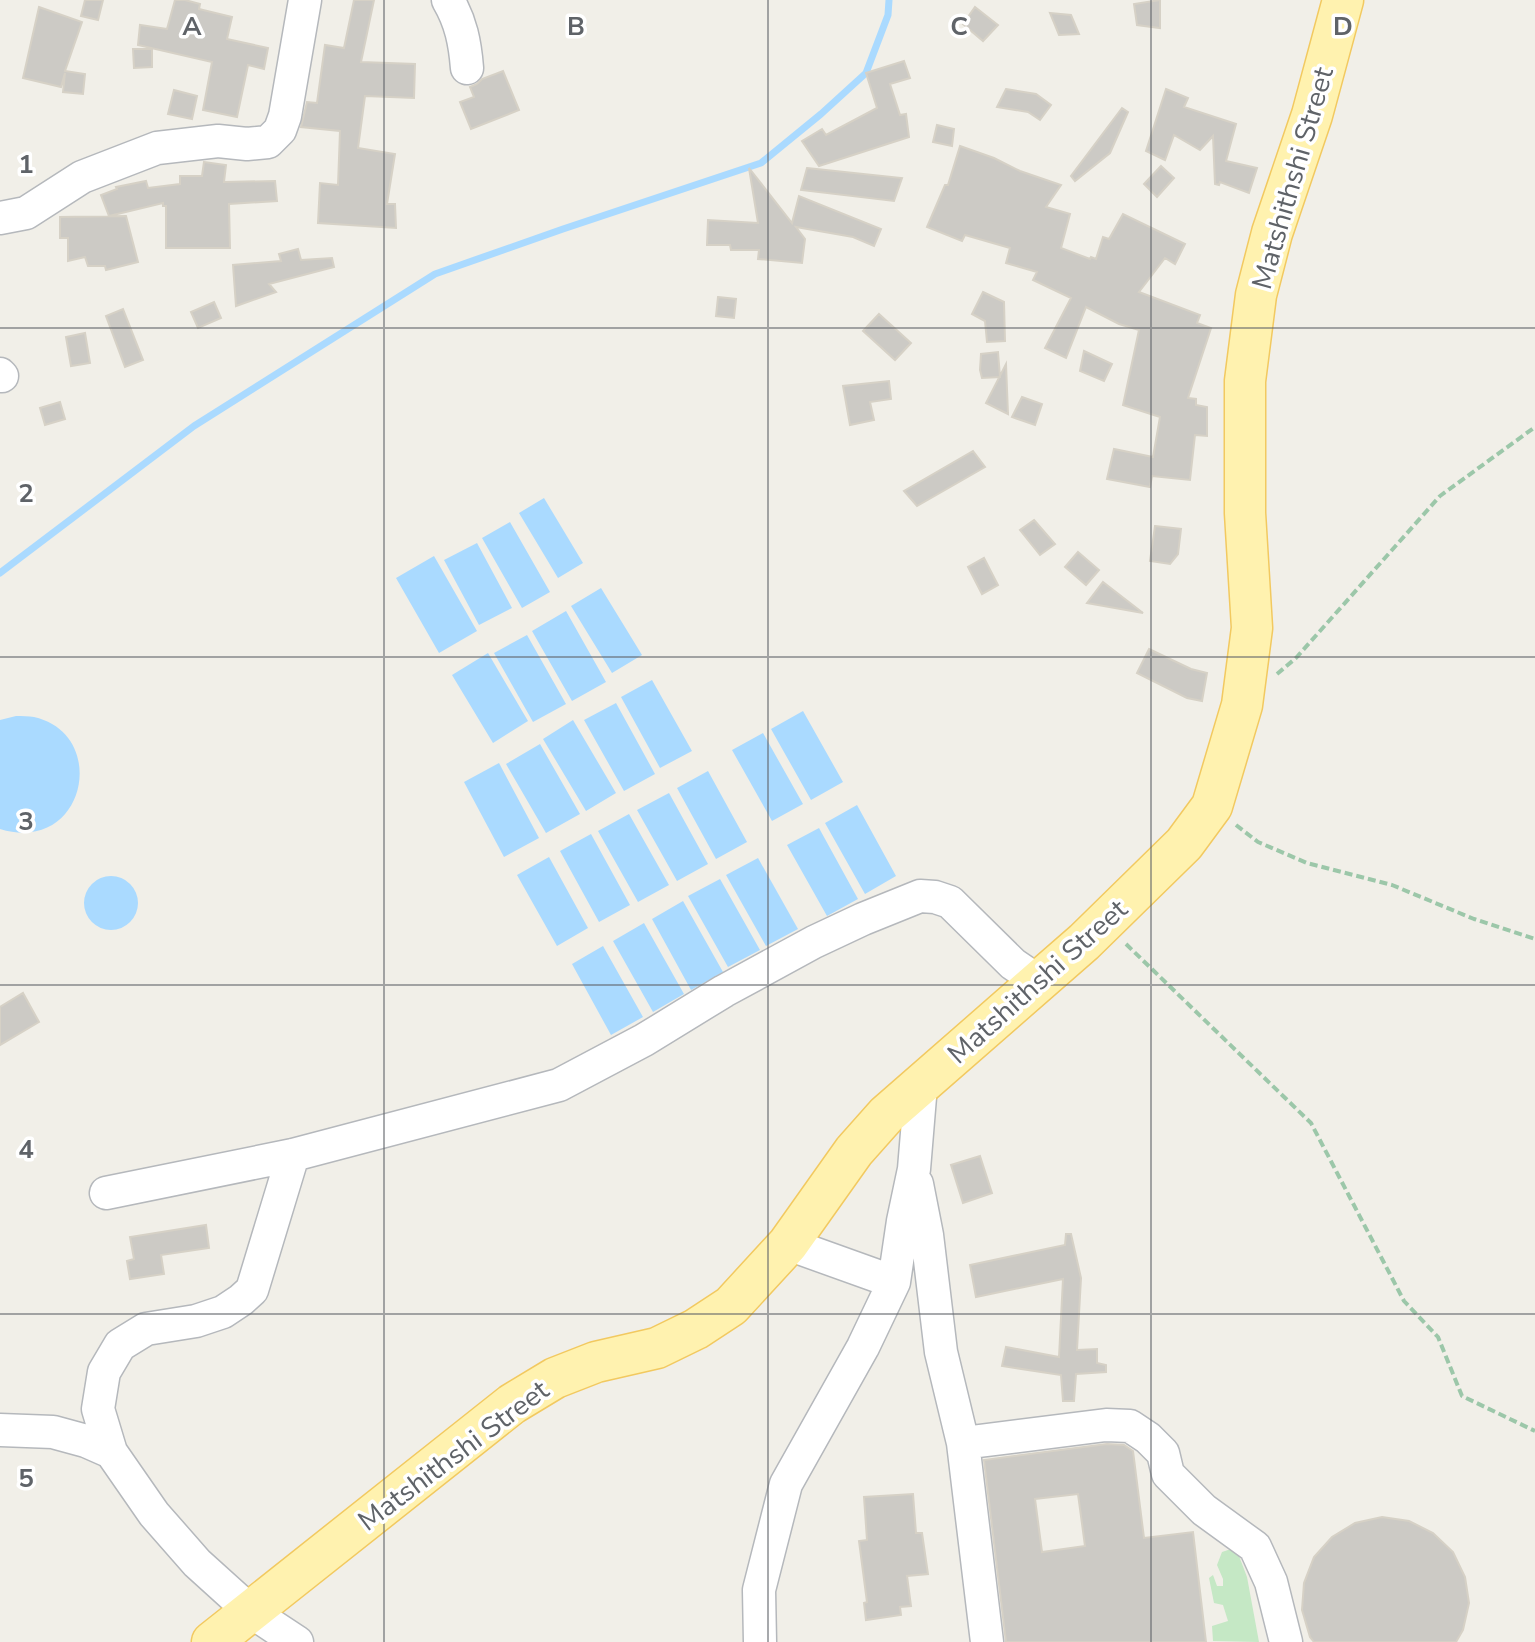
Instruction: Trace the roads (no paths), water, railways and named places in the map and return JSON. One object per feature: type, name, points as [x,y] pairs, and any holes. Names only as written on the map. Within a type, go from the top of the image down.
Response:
[{"type":"main road","name":"Matshithshi Street","points":[[212,1642],[512,1404],[555,1378],[596,1362],[657,1348],[696,1329],[731,1306],[788,1244],[854,1151],[886,1115],[1104,923],[1184,844],[1212,806],[1242,705],[1252,628],[1245,513],[1245,381],[1256,295],[1272,233],[1312,115],[1343,0]]},
{"type":"street","points":[[0,218],[26,213],[82,177],[157,148],[218,141],[247,144],[268,142],[280,130],[285,116],[305,0]]},
{"type":"street","points":[[448,0],[465,40],[467,68]]},
{"type":"street","points":[[106,1193],[293,1155],[559,1085],[814,942],[920,896],[950,902],[1013,964],[1038,981]]},
{"type":"street","points":[[760,1642],[759,1590],[786,1484],[863,1347],[894,1282],[914,1169],[921,1085]]},
{"type":"street","points":[[293,1155],[252,1290],[223,1312],[196,1321],[146,1329],[120,1345],[104,1372],[98,1409],[111,1452],[154,1514],[197,1563],[250,1611],[297,1642]]},
{"type":"street","points":[[914,1169],[927,1235],[941,1352],[963,1443],[987,1642]]},
{"type":"street","points":[[788,1244],[894,1282]]},
{"type":"street","points":[[963,1443],[1106,1425],[1130,1426],[1163,1453],[1168,1474],[1204,1510],[1255,1547],[1271,1582],[1286,1642]]},
{"type":"street","points":[[0,1430],[53,1432],[111,1452]]},
{"type":"water","points":[[544,498],[583,563],[558,578],[519,513]]},
{"type":"water","points":[[510,522],[550,592],[522,608],[482,538]]},
{"type":"water","points":[[477,543],[512,608],[479,625],[444,560]]},
{"type":"water","points":[[434,556],[477,631],[439,653],[396,578]]},
{"type":"water","points":[[601,588],[642,655],[612,673],[571,606]]},
{"type":"water","points":[[566,611],[606,682],[572,701],[532,631]]},
{"type":"water","points":[[527,635],[566,704],[533,722],[494,653]]},
{"type":"water","points":[[488,653],[528,721],[493,743],[452,675]]},
{"type":"water","points":[[652,680],[692,751],[660,768],[621,697]]},
{"type":"water","points":[[616,703],[655,774],[624,791],[584,720]]},
{"type":"water","points":[[803,711],[843,782],[811,800],[771,729]]},
{"type":"water","points":[[16,716],[34,717],[58,728],[73,745],[79,767],[78,789],[69,809],[52,825],[29,832],[0,829],[0,720]]},
{"type":"water","points":[[573,720],[616,793],[586,811],[543,739]]},
{"type":"water","points":[[763,733],[803,804],[772,821],[732,750]]},
{"type":"water","points":[[540,744],[580,814],[546,833],[506,764]]},
{"type":"water","points":[[499,763],[539,838],[504,857],[464,782]]},
{"type":"water","points":[[708,771],[747,842],[716,859],[677,788]]},
{"type":"water","points":[[669,793],[708,864],[677,881],[637,810]]},
{"type":"water","points":[[857,805],[896,876],[865,894],[825,823]]},
{"type":"water","points":[[629,814],[669,885],[638,902],[598,831]]},
{"type":"water","points":[[819,828],[858,899],[827,916],[787,845]]},
{"type":"water","points":[[591,834],[630,905],[599,922],[560,851]]},
{"type":"water","points":[[549,857],[588,928],[557,946],[517,875]]},
{"type":"water","points":[[758,858],[798,929],[766,946],[726,875]]},
{"type":"water","points":[[111,876],[130,884],[138,903],[130,922],[111,930],[92,922],[84,903],[92,884]]},
{"type":"water","points":[[720,879],[760,950],[728,967],[688,896]]},
{"type":"water","points":[[683,901],[723,972],[691,990],[652,919]]},
{"type":"water","points":[[644,923],[684,994],[653,1012],[613,941]]},
{"type":"water","points":[[603,946],[643,1017],[611,1035],[572,964]]},
{"type":"waterway","points":[[0,573],[194,426],[435,274],[761,163],[866,73],[888,15],[889,0]]}]
